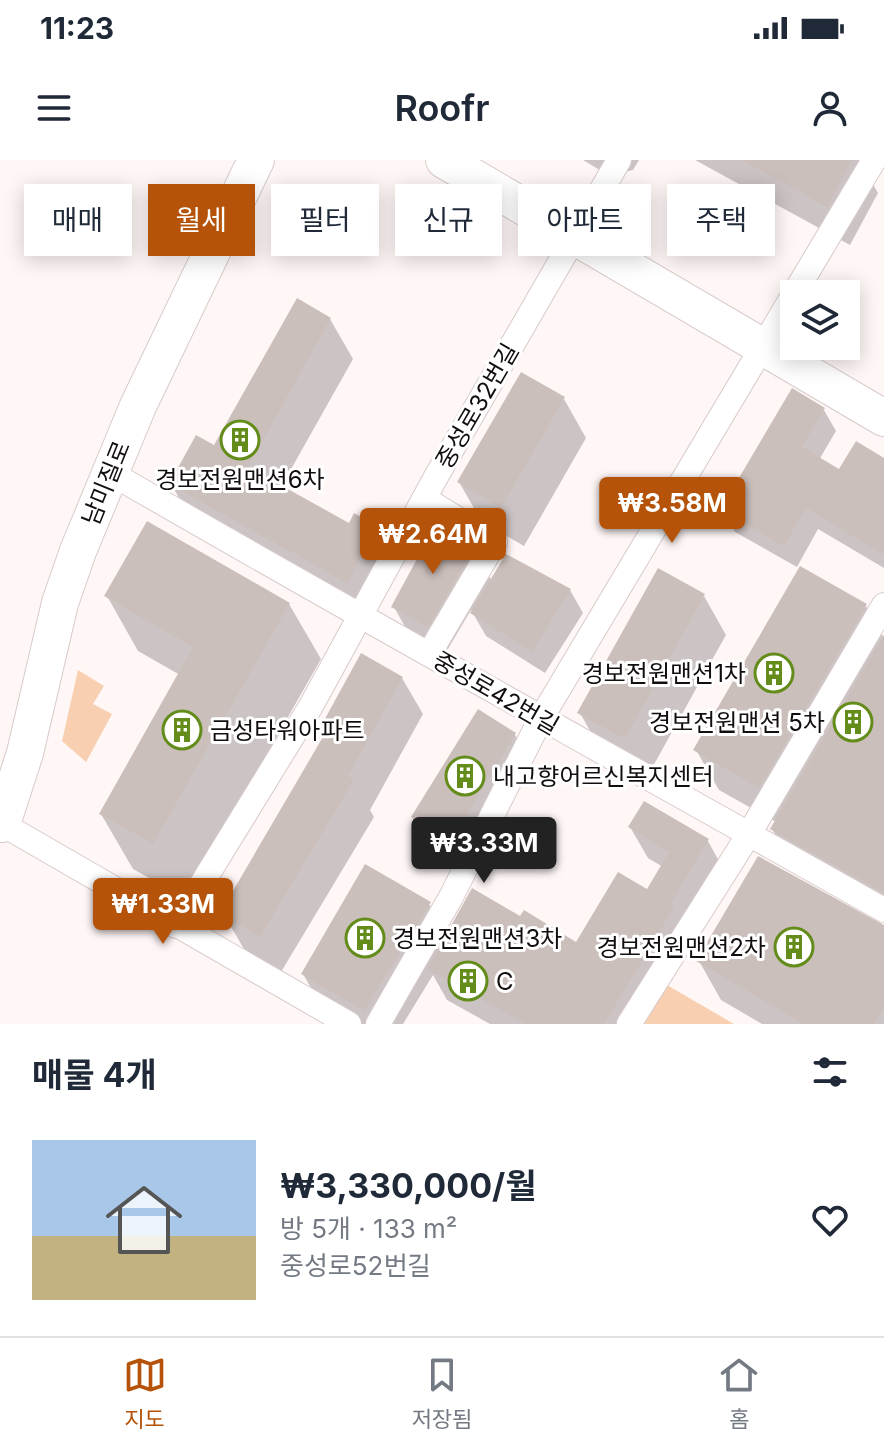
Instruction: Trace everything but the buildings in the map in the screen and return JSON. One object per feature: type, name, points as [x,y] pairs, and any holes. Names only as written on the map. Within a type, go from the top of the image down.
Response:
[{"type":"street","name":"남미질로","points":[[2,824],[25,753],[60,603],[109,472],[144,392],[256,160]]},
{"type":"street","points":[[444,160],[518,204]]},
{"type":"street","name":"중성로32번길","points":[[605,184],[619,160]]},
{"type":"street","points":[[378,1024],[451,897],[540,720],[874,160]]},
{"type":"street","name":"중성로32번길","points":[[176,926],[300,725],[563,256]]},
{"type":"street","points":[[606,256],[884,418]]},
{"type":"street","name":"중성로42번길","points":[[109,472],[361,619],[429,654],[540,720],[884,910]]},
{"type":"street","points":[[425,499],[495,542],[429,654]]},
{"type":"street","points":[[629,1024],[749,834],[884,605]]},
{"type":"street","points":[[2,824],[349,1024]]},
{"type":"shaded area","points":[[78,670],[104,686],[93,704],[112,714],[86,762],[62,741]]},
{"type":"shaded area","points":[[667,985],[734,1024],[644,1024]]},
{"type":"place","name":"경보전원맨션6차","points":[[240,440]]},
{"type":"place","name":"경보전원맨션1차","points":[[774,673]]},
{"type":"place","name":"경보전원맨션 5차","points":[[853,722]]},
{"type":"place","name":"금성타워아파트","points":[[182,730]]},
{"type":"place","name":"내고향어르신복지센터","points":[[465,776]]},
{"type":"place","name":"경보전원맨션3차","points":[[365,938]]},
{"type":"place","name":"경보전원맨션2차","points":[[794,947]]},
{"type":"place","name":"C","points":[[468,981]]}]
